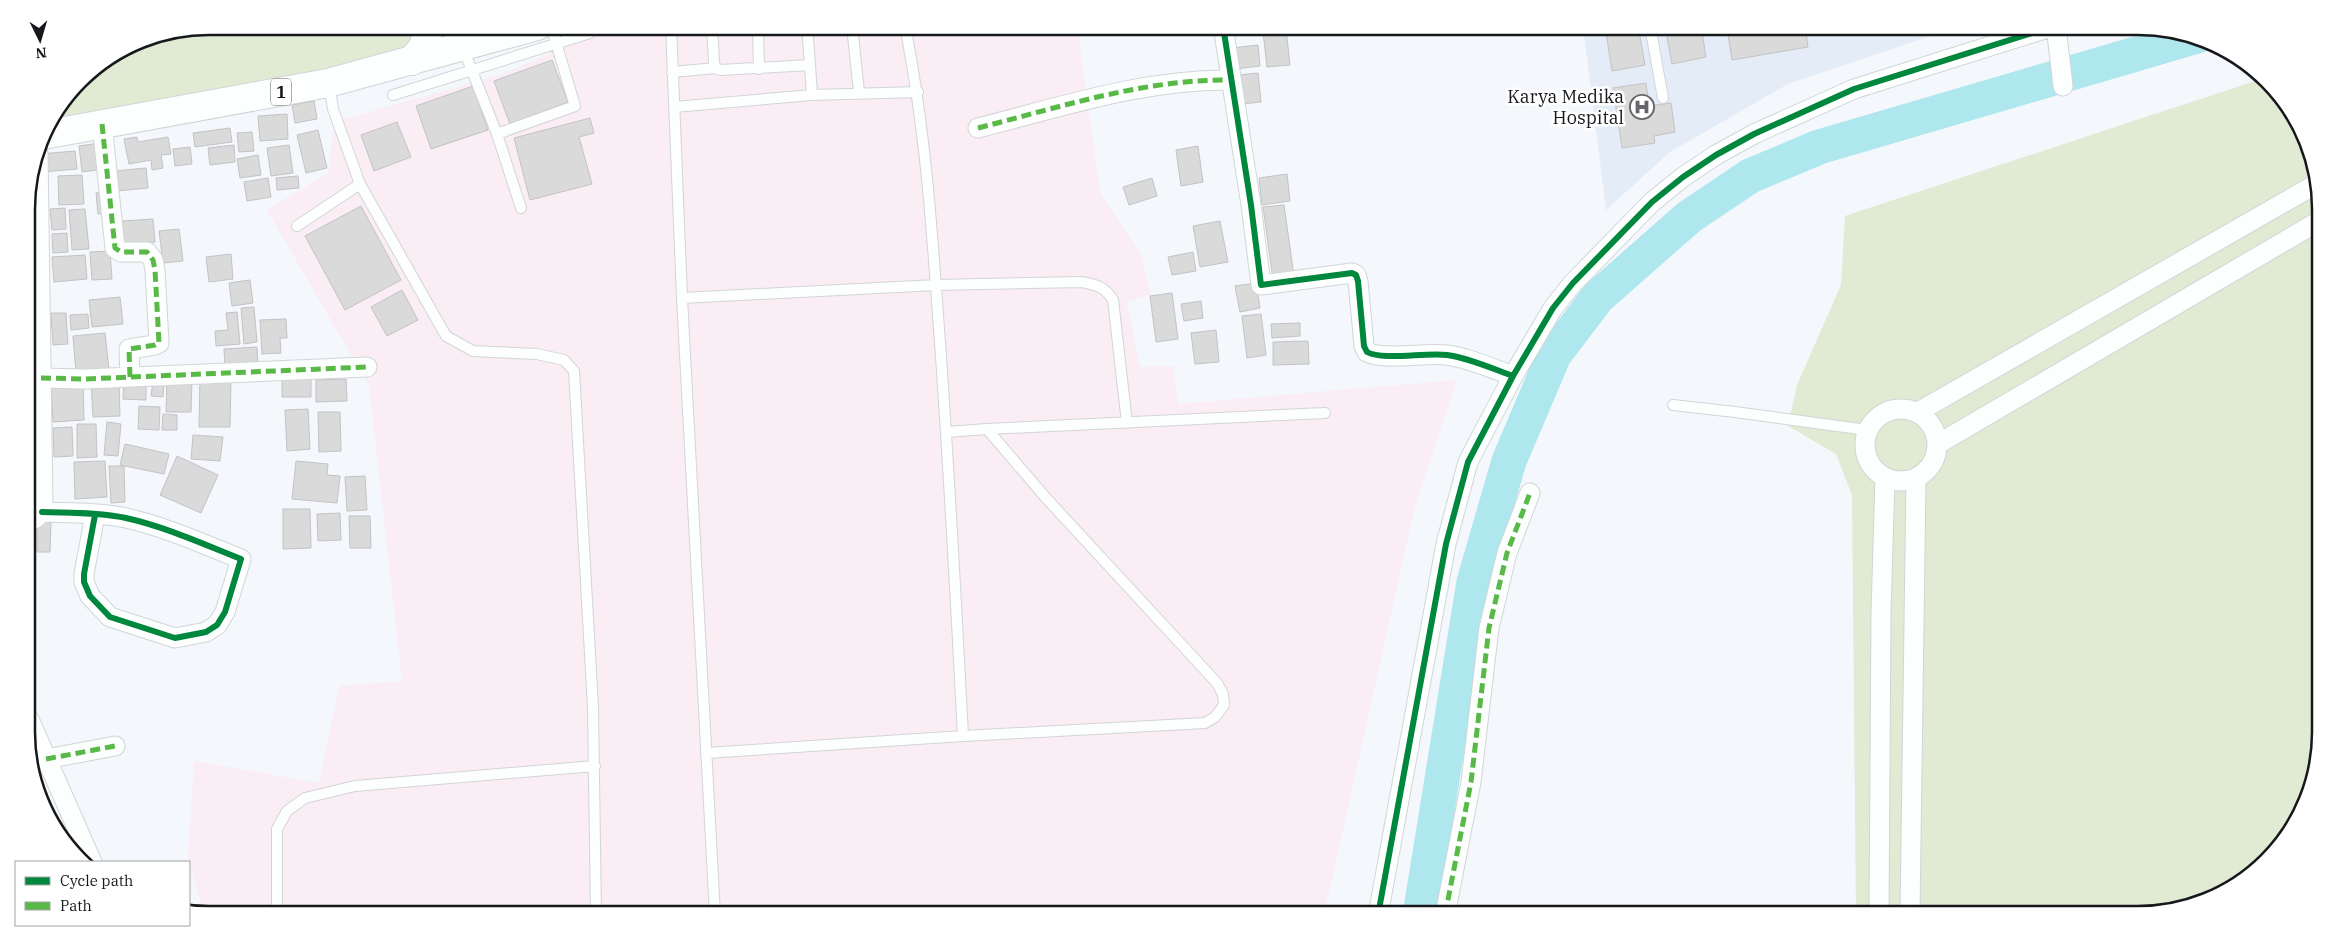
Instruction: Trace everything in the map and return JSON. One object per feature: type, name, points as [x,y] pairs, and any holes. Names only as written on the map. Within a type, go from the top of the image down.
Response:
[{"type":"highway","points":[[412,61],[423,47],[427,35]]},
{"type":"highway","name":"1","points":[[52,133],[328,83],[412,61],[468,60],[520,35]]},
{"type":"street","points":[[1224,35],[1251,205],[1261,285],[1352,273],[1356,275],[1358,281],[1364,346],[1367,352],[1378,356],[1446,355],[1461,357],[1513,376]]},
{"type":"street","points":[[1379,906],[1446,544],[1457,497],[1468,462],[1513,376],[1554,308],[1578,277],[1652,202],[1683,177],[1716,155],[1754,134],[1854,89],[2023,35]]},
{"type":"street","points":[[2051,35],[2060,59],[2063,84]]},
{"type":"street","points":[[978,128],[1134,88],[1205,80],[1231,80]]},
{"type":"street","points":[[102,124],[115,248],[121,252],[147,252],[153,260],[155,270],[159,342],[155,345],[129,349],[130,377]]},
{"type":"street","points":[[38,176],[41,378],[35,421],[35,517],[95,515],[124,518],[172,531],[241,559],[225,612],[217,625],[206,632],[175,638],[110,617],[90,596],[84,582],[85,565],[95,515]]},
{"type":"street","points":[[1918,412],[2311,187]]},
{"type":"street","points":[[1938,444],[2312,226]]},
{"type":"street","points":[[41,378],[130,377],[367,367]]},
{"type":"street","points":[[1899,408],[1918,412],[1932,426],[1938,444],[1932,465],[1916,479],[1901,482],[1885,478],[1871,466],[1864,449],[1867,430],[1880,415],[1899,408]]},
{"type":"street","points":[[1879,906],[1885,478]]},
{"type":"street","points":[[1910,906],[1916,479]]},
{"type":"street","points":[[1447,906],[1471,782],[1489,628],[1507,553],[1530,493]]},
{"type":"street","points":[[35,732],[91,860]]},
{"type":"street","points":[[46,759],[115,746]]},
{"type":"lane","points":[[393,95],[520,35]]},
{"type":"lane","points":[[497,134],[575,106],[528,35]]},
{"type":"lane","points":[[671,35],[682,298],[714,906]]},
{"type":"lane","points":[[712,35],[716,68]]},
{"type":"lane","points":[[758,35],[759,68]]},
{"type":"lane","points":[[808,35],[812,95]]},
{"type":"lane","points":[[853,35],[859,92]]},
{"type":"lane","points":[[907,35],[918,92],[927,166],[946,432],[963,736]]},
{"type":"lane","points":[[1652,35],[1662,98]]},
{"type":"lane","points":[[468,60],[497,134],[521,208]]},
{"type":"lane","points":[[672,72],[716,68],[720,70],[810,65]]},
{"type":"lane","points":[[328,83],[333,109],[360,184],[446,336],[473,351],[537,354],[564,360],[574,371],[595,766],[596,906]]},
{"type":"lane","points":[[674,107],[859,92],[918,92]]},
{"type":"lane","points":[[297,226],[360,184]]},
{"type":"lane","points":[[682,298],[936,285],[1082,282],[1098,285],[1107,290],[1113,300],[1126,423]]},
{"type":"lane","points":[[1673,406],[1735,412],[1867,430]]},
{"type":"lane","points":[[946,432],[1325,413]]},
{"type":"lane","points":[[706,753],[963,736],[1205,723],[1215,717],[1224,705],[1223,694],[1218,683],[1046,498],[988,429]]},
{"type":"lane","points":[[277,906],[277,829],[287,811],[305,798],[355,786],[595,766]]},
{"type":"shaded area","points":[[592,35],[1078,35],[1100,193],[1140,253],[1151,294],[1127,302],[1140,367],[1173,366],[1178,404],[1457,380],[1414,510],[1326,906],[202,906],[188,858],[194,761],[319,783],[339,686],[402,681],[369,386],[267,210],[328,173],[334,122],[503,74]]},
{"type":"shaded area","points":[[1584,35],[1933,35],[1788,84],[1670,152],[1606,210]]},
{"type":"green space","points":[[425,35],[412,61],[56,127],[64,112],[86,86],[112,64],[153,44],[186,36]]},
{"type":"green space","points":[[2256,81],[2269,94],[2289,122],[2306,164],[2311,186],[2312,209],[2311,755],[2303,788],[2283,829],[2253,863],[2225,883],[2194,897],[2172,903],[2149,906],[1856,906],[1852,495],[1836,454],[1788,426],[1797,385],[1841,285],[1845,216]]},
{"type":"building","points":[[1263,35],[1287,35],[1290,65],[1267,67]]},
{"type":"building","points":[[1606,35],[1640,35],[1645,65],[1612,71]]},
{"type":"building","points":[[1667,35],[1702,35],[1706,57],[1672,64]]},
{"type":"building","points":[[1728,35],[1806,35],[1808,47],[1732,60]]},
{"type":"building","points":[[1258,45],[1260,66],[1235,69],[1232,48]]},
{"type":"building","points":[[552,60],[568,102],[510,124],[494,81]]},
{"type":"building","points":[[1258,73],[1261,102],[1242,104],[1239,75]]},
{"type":"building","points":[[1646,83],[1649,106],[1671,103],[1675,132],[1654,136],[1655,143],[1622,148],[1613,88]]},
{"type":"building","points":[[473,86],[488,130],[431,149],[416,106]]},
{"type":"building","points":[[314,101],[317,119],[295,123],[292,105]]},
{"type":"building","points":[[287,114],[288,139],[260,141],[258,116]]},
{"type":"building","points":[[590,118],[594,133],[579,137],[592,184],[530,200],[514,138]]},
{"type":"building","points":[[397,122],[411,157],[374,171],[361,135]]},
{"type":"building","points":[[230,128],[232,142],[195,147],[193,133]]},
{"type":"building","points":[[318,130],[327,168],[306,173],[297,135]]},
{"type":"building","points":[[252,132],[254,151],[239,152],[237,133]]},
{"type":"building","points":[[137,137],[138,142],[168,137],[171,154],[161,155],[163,168],[152,170],[151,160],[129,164],[124,139]]},
{"type":"building","points":[[100,143],[104,169],[82,172],[79,146]]},
{"type":"building","points":[[234,145],[235,162],[210,165],[208,148]]},
{"type":"building","points":[[289,145],[293,173],[271,176],[267,148]]},
{"type":"building","points":[[1198,146],[1203,182],[1181,186],[1176,150]]},
{"type":"building","points":[[190,147],[192,164],[175,166],[173,149]]},
{"type":"building","points":[[75,151],[77,169],[42,172],[41,164],[44,154]]},
{"type":"building","points":[[258,155],[261,175],[240,178],[237,159]]},
{"type":"building","points":[[146,168],[148,188],[117,191],[115,171]]},
{"type":"building","points":[[1287,174],[1290,201],[1262,205],[1259,178]]},
{"type":"building","points":[[82,175],[84,204],[59,205],[58,176]]},
{"type":"building","points":[[298,176],[299,188],[277,190],[276,178]]},
{"type":"building","points":[[268,178],[271,197],[247,201],[244,182]]},
{"type":"building","points":[[1152,178],[1157,196],[1129,205],[1123,187]]},
{"type":"building","points":[[101,192],[109,213],[98,214],[96,193]]},
{"type":"building","points":[[1284,205],[1294,276],[1273,279],[1263,207]]},
{"type":"building","points":[[361,206],[401,280],[345,310],[305,236]]},
{"type":"building","points":[[65,208],[66,229],[52,230],[50,209]]},
{"type":"building","points":[[85,209],[89,249],[72,250],[69,210]]},
{"type":"building","points":[[153,219],[155,242],[123,244],[122,221]]},
{"type":"building","points":[[1220,221],[1228,262],[1200,267],[1193,226]]},
{"type":"building","points":[[179,229],[183,261],[163,263],[159,231]]},
{"type":"building","points":[[67,233],[68,252],[53,253],[52,234]]},
{"type":"building","points":[[110,251],[112,279],[92,280],[90,252]]},
{"type":"building","points":[[1193,252],[1196,271],[1172,275],[1168,257]]},
{"type":"building","points":[[231,254],[233,279],[209,282],[206,257]]},
{"type":"building","points":[[85,255],[87,279],[54,282],[52,257]]},
{"type":"building","points":[[250,280],[253,303],[232,306],[229,283]]},
{"type":"building","points":[[1256,283],[1260,308],[1240,312],[1235,286]]},
{"type":"building","points":[[402,290],[418,320],[387,336],[371,307]]},
{"type":"building","points":[[1172,293],[1178,339],[1156,342],[1150,296]]},
{"type":"building","points":[[120,297],[123,324],[92,327],[89,300]]},
{"type":"building","points":[[1201,301],[1203,318],[1184,321],[1181,304]]},
{"type":"building","points":[[254,307],[257,342],[244,344],[241,308]]},
{"type":"building","points":[[237,312],[240,344],[216,346],[215,331],[228,330],[226,313]]},
{"type":"building","points":[[51,313],[66,313],[68,344],[53,345]]},
{"type":"building","points":[[88,314],[89,328],[71,330],[70,315]]},
{"type":"building","points":[[1261,314],[1266,355],[1247,358],[1242,316]]},
{"type":"building","points":[[286,319],[287,338],[280,338],[281,353],[262,354],[260,320]]},
{"type":"building","points":[[1300,323],[1300,336],[1272,338],[1271,324]]},
{"type":"building","points":[[1216,330],[1219,362],[1195,364],[1191,333]]},
{"type":"building","points":[[105,333],[109,370],[76,373],[73,336]]},
{"type":"building","points":[[1308,341],[1309,364],[1273,365],[1273,342]]},
{"type":"building","points":[[257,347],[258,367],[225,369],[224,349]]},
{"type":"building","points":[[282,375],[311,376],[311,397],[282,397]]},
{"type":"building","points":[[200,376],[231,377],[230,427],[199,427]]},
{"type":"building","points":[[124,379],[146,380],[146,400],[123,399]]},
{"type":"building","points":[[167,379],[192,379],[191,412],[166,412]]},
{"type":"building","points":[[346,379],[347,401],[316,402],[316,380]]},
{"type":"building","points":[[119,381],[120,416],[93,417],[91,382]]},
{"type":"building","points":[[153,382],[164,382],[163,397],[151,396]]},
{"type":"building","points":[[83,383],[84,420],[53,422],[51,385]]},
{"type":"building","points":[[139,406],[160,407],[159,430],[138,429]]},
{"type":"building","points":[[308,409],[310,449],[287,451],[285,410]]},
{"type":"building","points":[[318,412],[340,412],[341,451],[319,452]]},
{"type":"building","points":[[163,414],[177,415],[177,430],[162,430]]},
{"type":"building","points":[[107,422],[121,424],[118,456],[104,455]]},
{"type":"building","points":[[77,424],[96,424],[97,457],[77,458]]},
{"type":"building","points":[[72,427],[73,456],[54,457],[53,428]]},
{"type":"building","points":[[193,435],[223,437],[220,461],[191,459]]},
{"type":"building","points":[[125,444],[169,454],[164,474],[120,465]]},
{"type":"building","points":[[177,456],[218,475],[201,513],[160,495]]},
{"type":"building","points":[[105,461],[107,497],[75,499],[74,462]]},
{"type":"building","points":[[296,461],[328,464],[327,475],[340,476],[337,503],[292,499]]},
{"type":"building","points":[[109,466],[124,466],[125,502],[111,503]]},
{"type":"building","points":[[365,476],[367,510],[347,511],[345,477]]},
{"type":"building","points":[[283,509],[310,509],[311,548],[283,549]]},
{"type":"building","points":[[340,513],[341,540],[318,541],[317,514]]},
{"type":"building","points":[[349,516],[370,516],[371,548],[350,548]]},
{"type":"building","points":[[37,522],[51,522],[50,552],[37,552]]},
{"type":"waterway","points":[[1421,906],[1474,582],[1509,461],[1554,355],[1598,297],[1689,217],[1750,176],[1819,147],[2181,41]]},
{"type":"marked path","points":[[978,128],[1072,103],[1135,89],[1166,84],[1231,80]]},
{"type":"marked path","points":[[102,124],[115,248],[121,252],[147,252],[153,260],[155,270],[159,343],[129,349],[130,377]]},
{"type":"marked path","points":[[41,378],[85,379],[367,367]]},
{"type":"marked path","points":[[1447,906],[1471,782],[1489,628],[1507,553],[1530,493]]},
{"type":"marked path","points":[[46,759],[115,746]]},
{"type":"cycle path","points":[[1224,35],[1251,205],[1261,285],[1352,273],[1356,275],[1358,281],[1364,346],[1367,352],[1383,356],[1438,354],[1455,356],[1513,376]]},
{"type":"cycle path","points":[[1380,906],[1446,544],[1468,462],[1513,376],[1553,308],[1573,283],[1652,202],[1683,177],[1716,155],[1754,134],[1854,89],[2025,35]]},
{"type":"cycle path","points":[[42,512],[95,514],[126,518],[170,531],[241,559],[225,612],[217,625],[206,632],[175,638],[110,617],[90,596],[84,582],[95,515]]},
{"type":"place","name":"Karya Medika Hospital","points":[[1642,107]]}]
